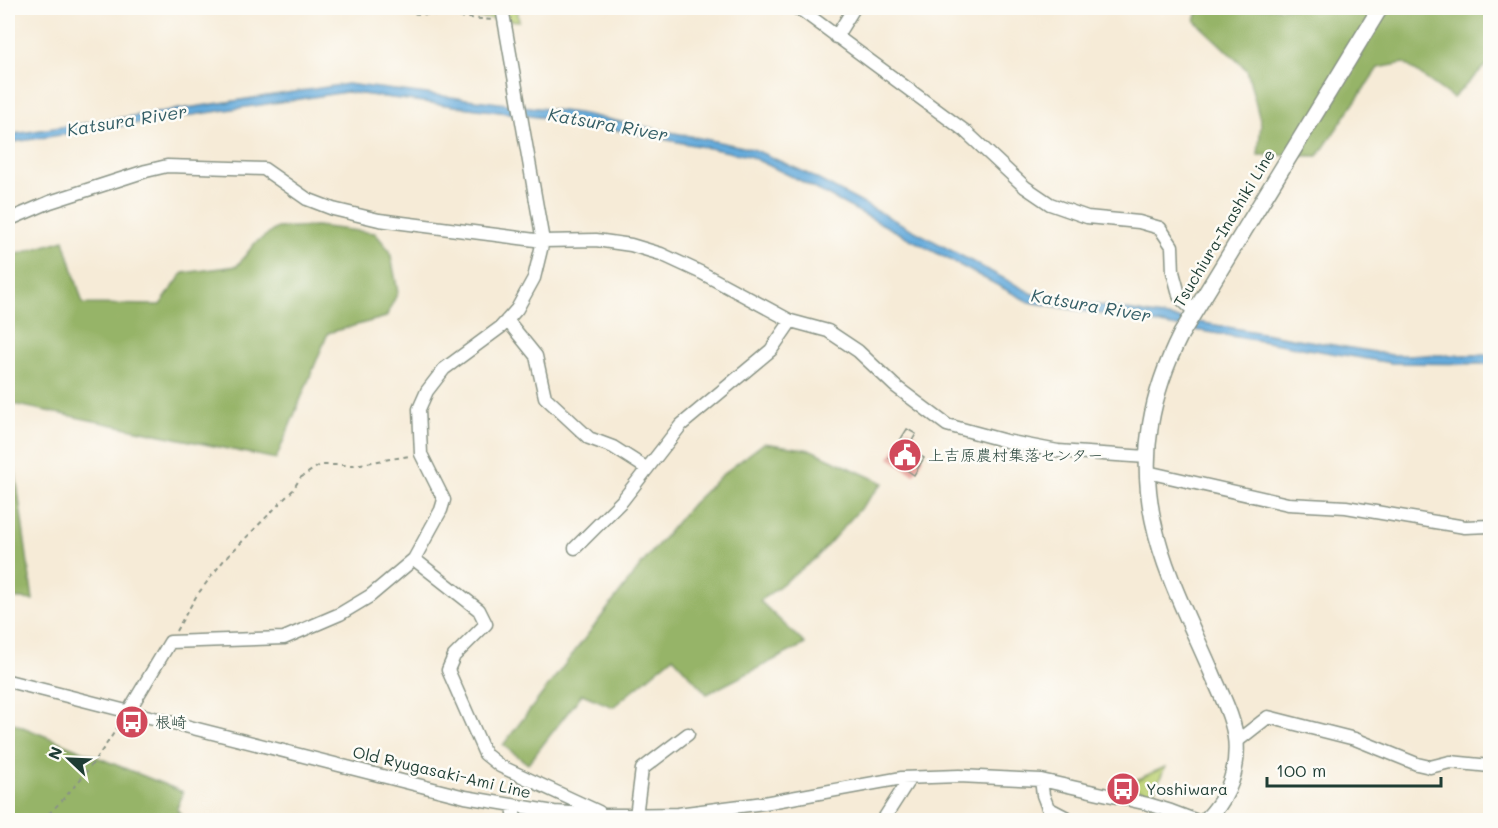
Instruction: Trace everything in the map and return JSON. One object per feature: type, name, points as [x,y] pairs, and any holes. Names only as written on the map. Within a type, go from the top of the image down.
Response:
[{"type":"main road","name":"Tsuchiura-Inashiki Line","points":[[1206,820],[1219,807],[1233,777],[1236,742],[1224,700],[1162,551],[1152,514],[1147,464],[1153,406],[1169,359],[1195,312],[1380,8]]},
{"type":"street","points":[[128,712],[170,642],[284,638],[340,614],[369,596],[414,559],[441,510],[444,500],[421,454],[419,409],[427,391],[444,369],[501,327],[517,309],[534,278],[543,241],[502,8]]},
{"type":"street","points":[[796,8],[965,131],[1025,187],[1050,204],[1087,217],[1138,222],[1160,228],[1172,246],[1173,272],[1180,298],[1195,312]]},
{"type":"street","points":[[836,37],[854,8]]},
{"type":"street","points":[[8,220],[50,201],[167,166],[264,169],[307,199],[333,209],[379,220],[543,241],[596,240],[631,245],[661,254],[702,273],[791,321],[828,331],[858,351],[895,386],[947,425],[1006,441],[1147,464],[1288,504],[1346,507],[1465,527],[1491,526]]},
{"type":"street","points":[[507,320],[536,357],[544,397],[589,438],[613,447],[646,468]]},
{"type":"street","points":[[575,548],[622,501],[681,424],[771,350],[791,321]]},
{"type":"street","points":[[414,559],[479,610],[486,624],[454,656],[448,670],[485,754],[500,766],[605,815]]},
{"type":"street","name":"Old Ryugasaki-Ami Line","points":[[8,681],[465,798],[554,812],[641,817],[730,808],[874,782],[959,776],[1041,780],[1148,804],[1195,820]]},
{"type":"street","points":[[1236,742],[1268,717],[1355,739],[1417,764],[1431,767],[1450,762],[1491,766]]},
{"type":"street","points":[[641,817],[642,769],[688,734]]},
{"type":"street","points":[[883,820],[910,778]]},
{"type":"street","points":[[1041,780],[1048,808],[1071,820]]},
{"type":"street","points":[[513,806],[515,820]]},
{"type":"path","points":[[380,8],[410,13],[504,21]]},
{"type":"path","points":[[170,642],[197,594],[224,560],[293,490],[300,478],[320,465],[354,465],[421,454]]},
{"type":"path","points":[[42,820],[60,804],[98,757],[128,712]]},
{"type":"green space","points":[[396,8],[517,8],[519,21],[425,13]]},
{"type":"green space","points":[[1199,8],[1490,8],[1490,61],[1453,98],[1404,63],[1378,68],[1318,156],[1258,155],[1261,124],[1247,70],[1195,21]]},
{"type":"green space","points":[[316,226],[375,233],[390,251],[398,292],[386,317],[328,333],[276,459],[8,403],[8,257],[64,240],[83,304],[160,305],[183,273],[237,266],[255,243],[277,228]]},
{"type":"green space","points":[[8,419],[33,600],[8,598]]},
{"type":"green space","points":[[764,443],[811,450],[883,483],[816,558],[760,601],[805,644],[707,694],[673,657],[613,707],[582,694],[528,764],[503,745],[641,565],[692,504],[723,474]]},
{"type":"green space","points":[[8,721],[183,792],[177,809],[185,820],[8,820]]},
{"type":"green space","points":[[1165,767],[1153,794],[1125,785]]},
{"type":"water","name":"Katsura River","points":[[347,84],[578,113],[753,149],[804,172],[1033,294],[1392,355],[1490,355],[1490,364],[1391,363],[1029,302],[799,180],[749,156],[576,122],[346,92],[8,143],[8,135]]},
{"type":"building","name":"上吉原農村集落センター","points":[[907,429],[916,434],[910,444],[914,451],[924,458],[914,475],[889,458]]},
{"type":"place","name":"上吉原農村集落センター","points":[[905,455]]},
{"type":"place","name":"根崎","points":[[132,722]]},
{"type":"place","name":"Yoshiwara","points":[[1123,789]]}]
